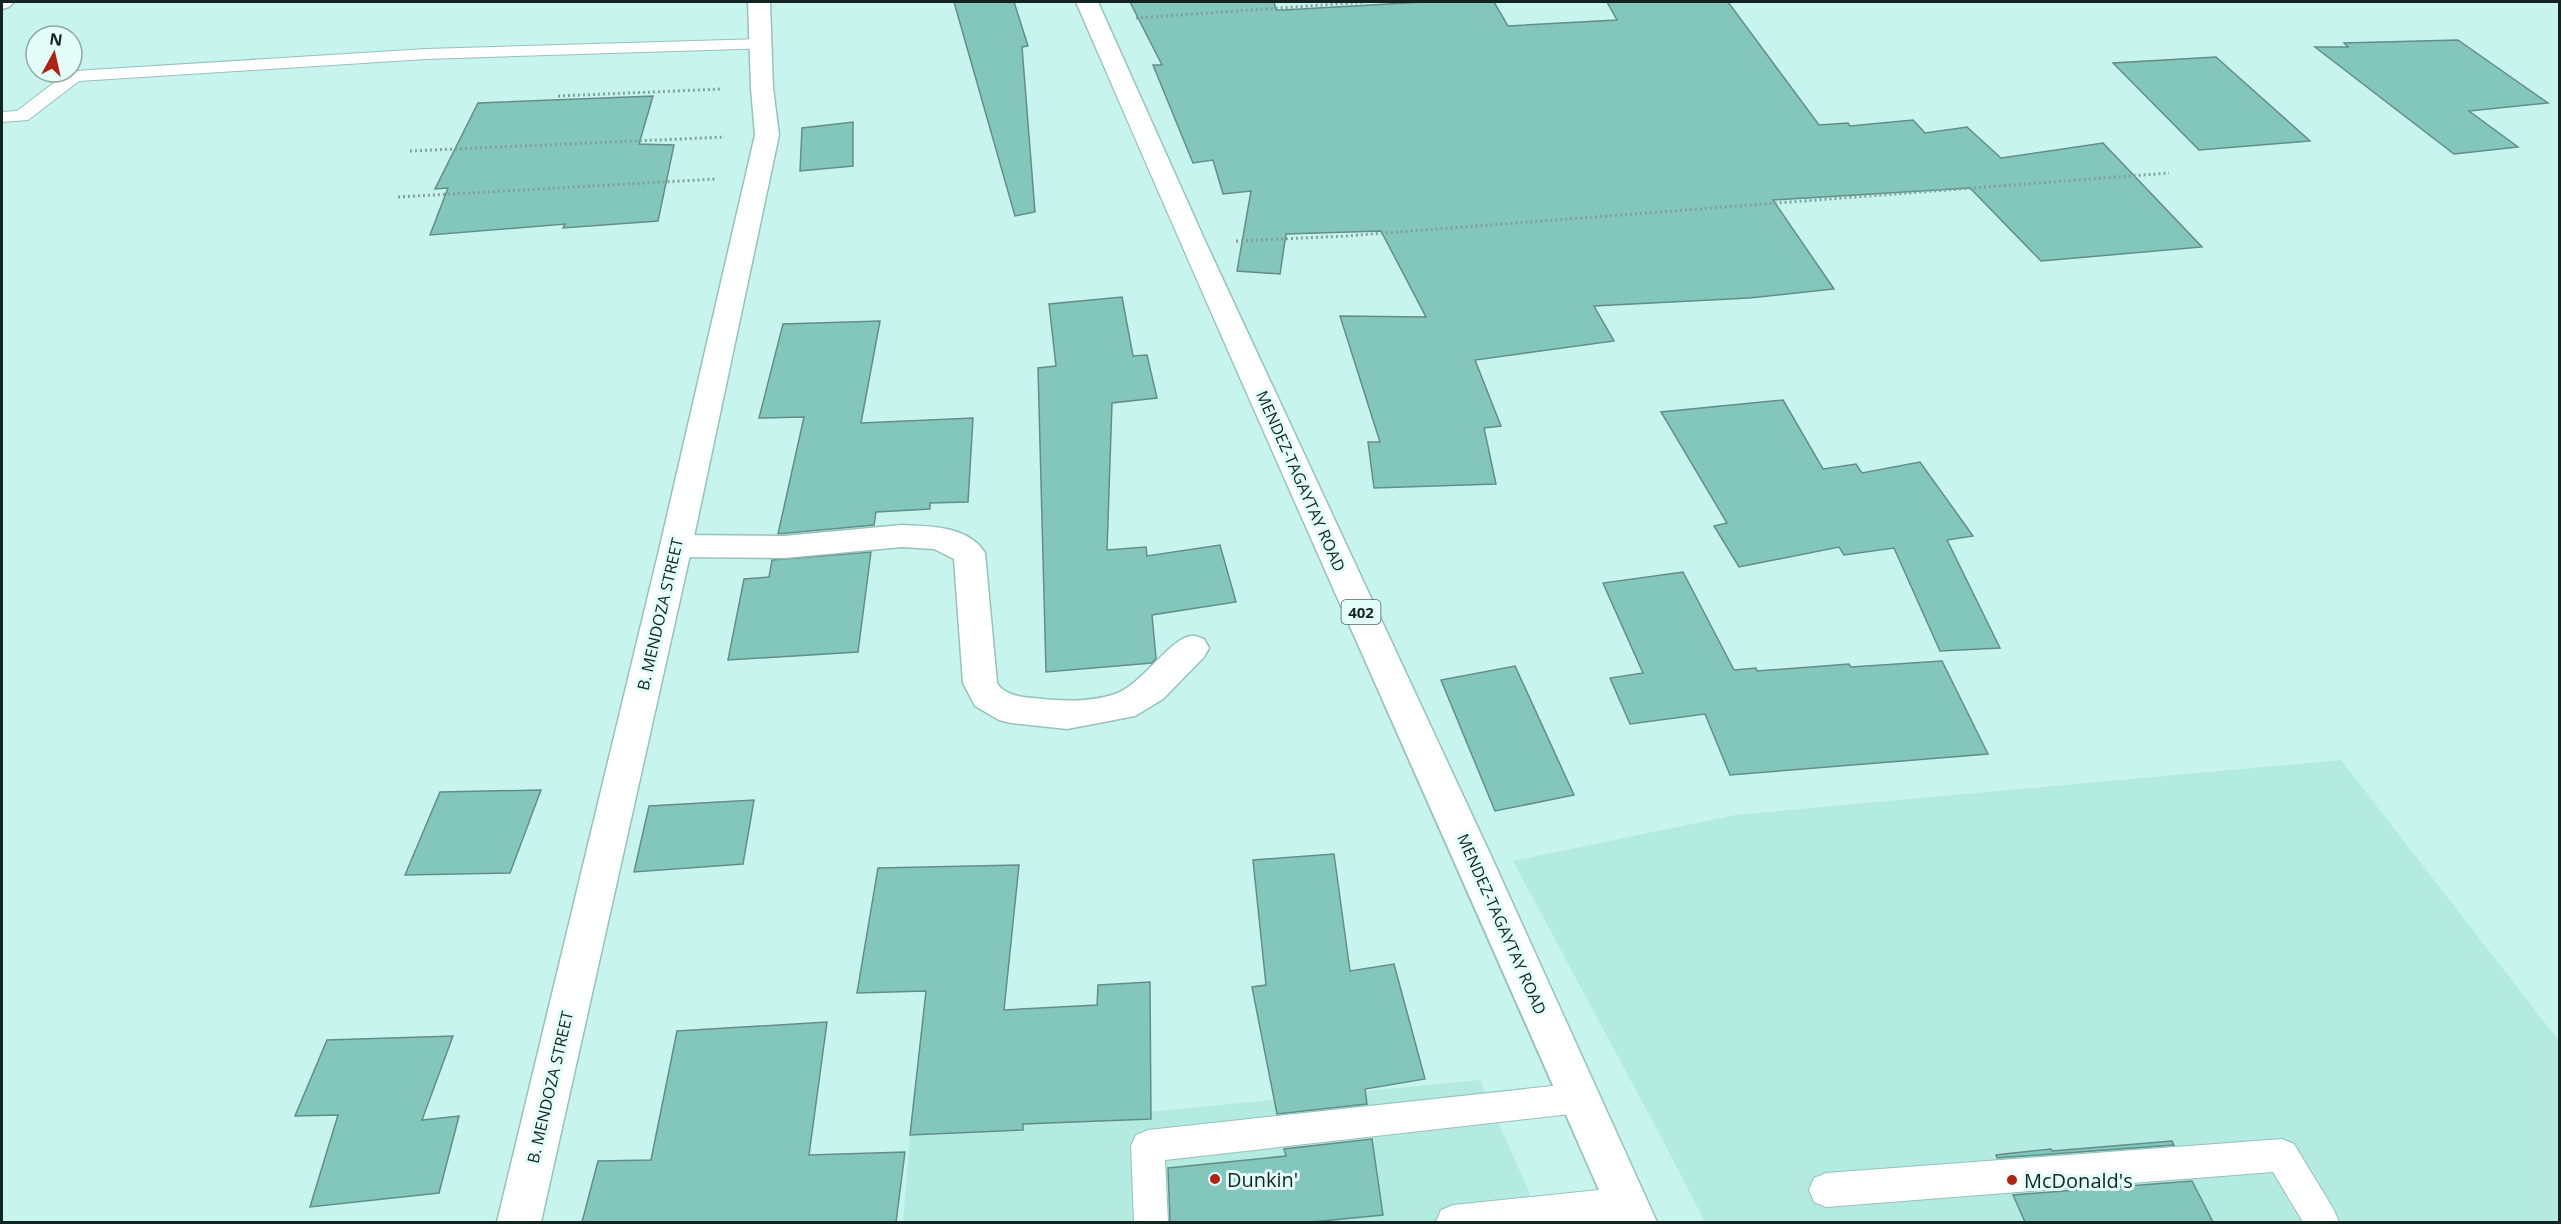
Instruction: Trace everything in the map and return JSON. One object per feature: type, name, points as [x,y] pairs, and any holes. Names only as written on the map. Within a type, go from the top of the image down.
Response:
[{"type":"street","name":"B. MENDOZA STREET","points":[[519,1222],[676,546],[767,135],[762,88],[759,2]]},
{"type":"street","name":"MENDEZ-TAGAYTAY ROAD","points":[[1092,11],[1193,243],[1631,1213]]},
{"type":"street","points":[[676,546],[784,547],[902,536],[940,538],[969,553],[980,683],[987,697],[1011,710],[1067,715],[1123,706],[1151,690],[1192,648]]},
{"type":"lane","points":[[2,117],[22,116],[74,76],[426,54],[762,44]]},
{"type":"lane","points":[[1151,1222],[1148,1146],[1580,1098]]},
{"type":"lane","points":[[1826,1190],[2282,1155],[2322,1222]]},
{"type":"lane","points":[[1453,1222],[1631,1213]]},
{"type":"path","points":[[1092,11],[1366,2]]},
{"type":"path","points":[[558,96],[762,88]]},
{"type":"path","points":[[410,151],[767,135]]},
{"type":"path","points":[[1193,243],[1346,236],[2169,174]]},
{"type":"path","points":[[398,197],[756,177]]},
{"type":"shaded area","points":[[2341,760],[2559,1041],[2559,1222],[1705,1222],[1513,861],[1735,815]]},
{"type":"shaded area","name":"Dunkin'","points":[[1480,1080],[1542,1222],[903,1222],[910,1135]]},
{"type":"building","points":[[954,2],[1014,2],[1028,46],[1022,47],[1035,212],[1015,216]]},
{"type":"building","points":[[1130,2],[1274,2],[1276,10],[1283,10],[1423,2],[1494,2],[1508,26],[1617,20],[1607,2],[1728,2],[1819,125],[1848,123],[1850,126],[1913,120],[1925,133],[1967,127],[2001,158],[2103,143],[2202,247],[2041,261],[1970,188],[1773,200],[1834,289],[1749,298],[1594,306],[1614,341],[1475,360],[1501,426],[1484,428],[1496,484],[1374,488],[1368,442],[1380,442],[1340,316],[1426,317],[1381,231],[1286,234],[1280,274],[1237,271],[1251,191],[1223,194],[1213,160],[1193,163],[1153,65],[1162,65]]},
{"type":"building","points":[[2458,40],[2548,103],[2469,111],[2518,147],[2454,154],[2315,47],[2348,47],[2344,43]]},
{"type":"building","points":[[2216,57],[2310,141],[2199,150],[2113,63]]},
{"type":"building","points":[[653,96],[639,144],[674,145],[658,221],[563,228],[565,224],[430,235],[448,188],[435,189],[478,103]]},
{"type":"building","points":[[853,122],[853,166],[800,171],[802,128]]},
{"type":"building","points":[[1122,297],[1133,356],[1147,355],[1157,398],[1112,403],[1107,550],[1146,547],[1147,556],[1220,545],[1236,602],[1152,615],[1156,658],[1152,663],[1046,672],[1038,368],[1056,366],[1049,304]]},
{"type":"building","points":[[880,321],[861,423],[973,418],[968,502],[930,503],[930,509],[876,512],[874,525],[778,534],[804,417],[759,418],[783,324]]},
{"type":"building","points":[[1783,400],[1823,469],[1856,464],[1862,473],[1920,462],[1973,536],[1947,540],[2000,648],[1940,651],[1894,548],[1844,555],[1839,547],[1739,567],[1714,526],[1727,523],[1661,412]]},
{"type":"building","points":[[871,552],[858,652],[728,660],[744,579],[769,577],[772,560]]},
{"type":"building","points":[[1683,572],[1734,670],[1756,668],[1757,671],[1849,664],[1851,667],[1942,661],[1988,754],[1730,775],[1705,714],[1630,724],[1610,678],[1643,673],[1603,583]]},
{"type":"building","points":[[1515,666],[1574,795],[1495,811],[1441,680]]},
{"type":"building","points":[[541,790],[510,873],[405,875],[440,792]]},
{"type":"building","points":[[754,800],[743,864],[634,872],[649,806]]},
{"type":"building","points":[[1334,854],[1350,971],[1394,964],[1425,1079],[1365,1089],[1367,1104],[1277,1114],[1252,987],[1266,985],[1253,860]]},
{"type":"building","points":[[1019,865],[1004,1010],[1097,1005],[1098,985],[1150,982],[1151,1119],[1023,1124],[1023,1130],[910,1135],[926,991],[857,993],[878,868]]},
{"type":"building","points":[[827,1022],[809,1155],[905,1152],[896,1222],[582,1222],[598,1161],[651,1160],[677,1031]]},
{"type":"building","points":[[453,1036],[422,1120],[459,1116],[439,1193],[310,1207],[338,1115],[295,1116],[327,1040]]},
{"type":"building","points":[[1372,1139],[1383,1215],[1311,1222],[1170,1222],[1168,1168],[1286,1156],[1284,1149]]},
{"type":"building","points":[[2172,1141],[2174,1145],[1997,1158],[1996,1155],[2051,1149],[2052,1151]]},
{"type":"building","points":[[2192,1181],[2213,1222],[2025,1222],[2013,1195]]},
{"type":"place","name":"Dunkin'","points":[[1215,1179]]},
{"type":"place","name":"McDonald's","points":[[2012,1180]]}]
